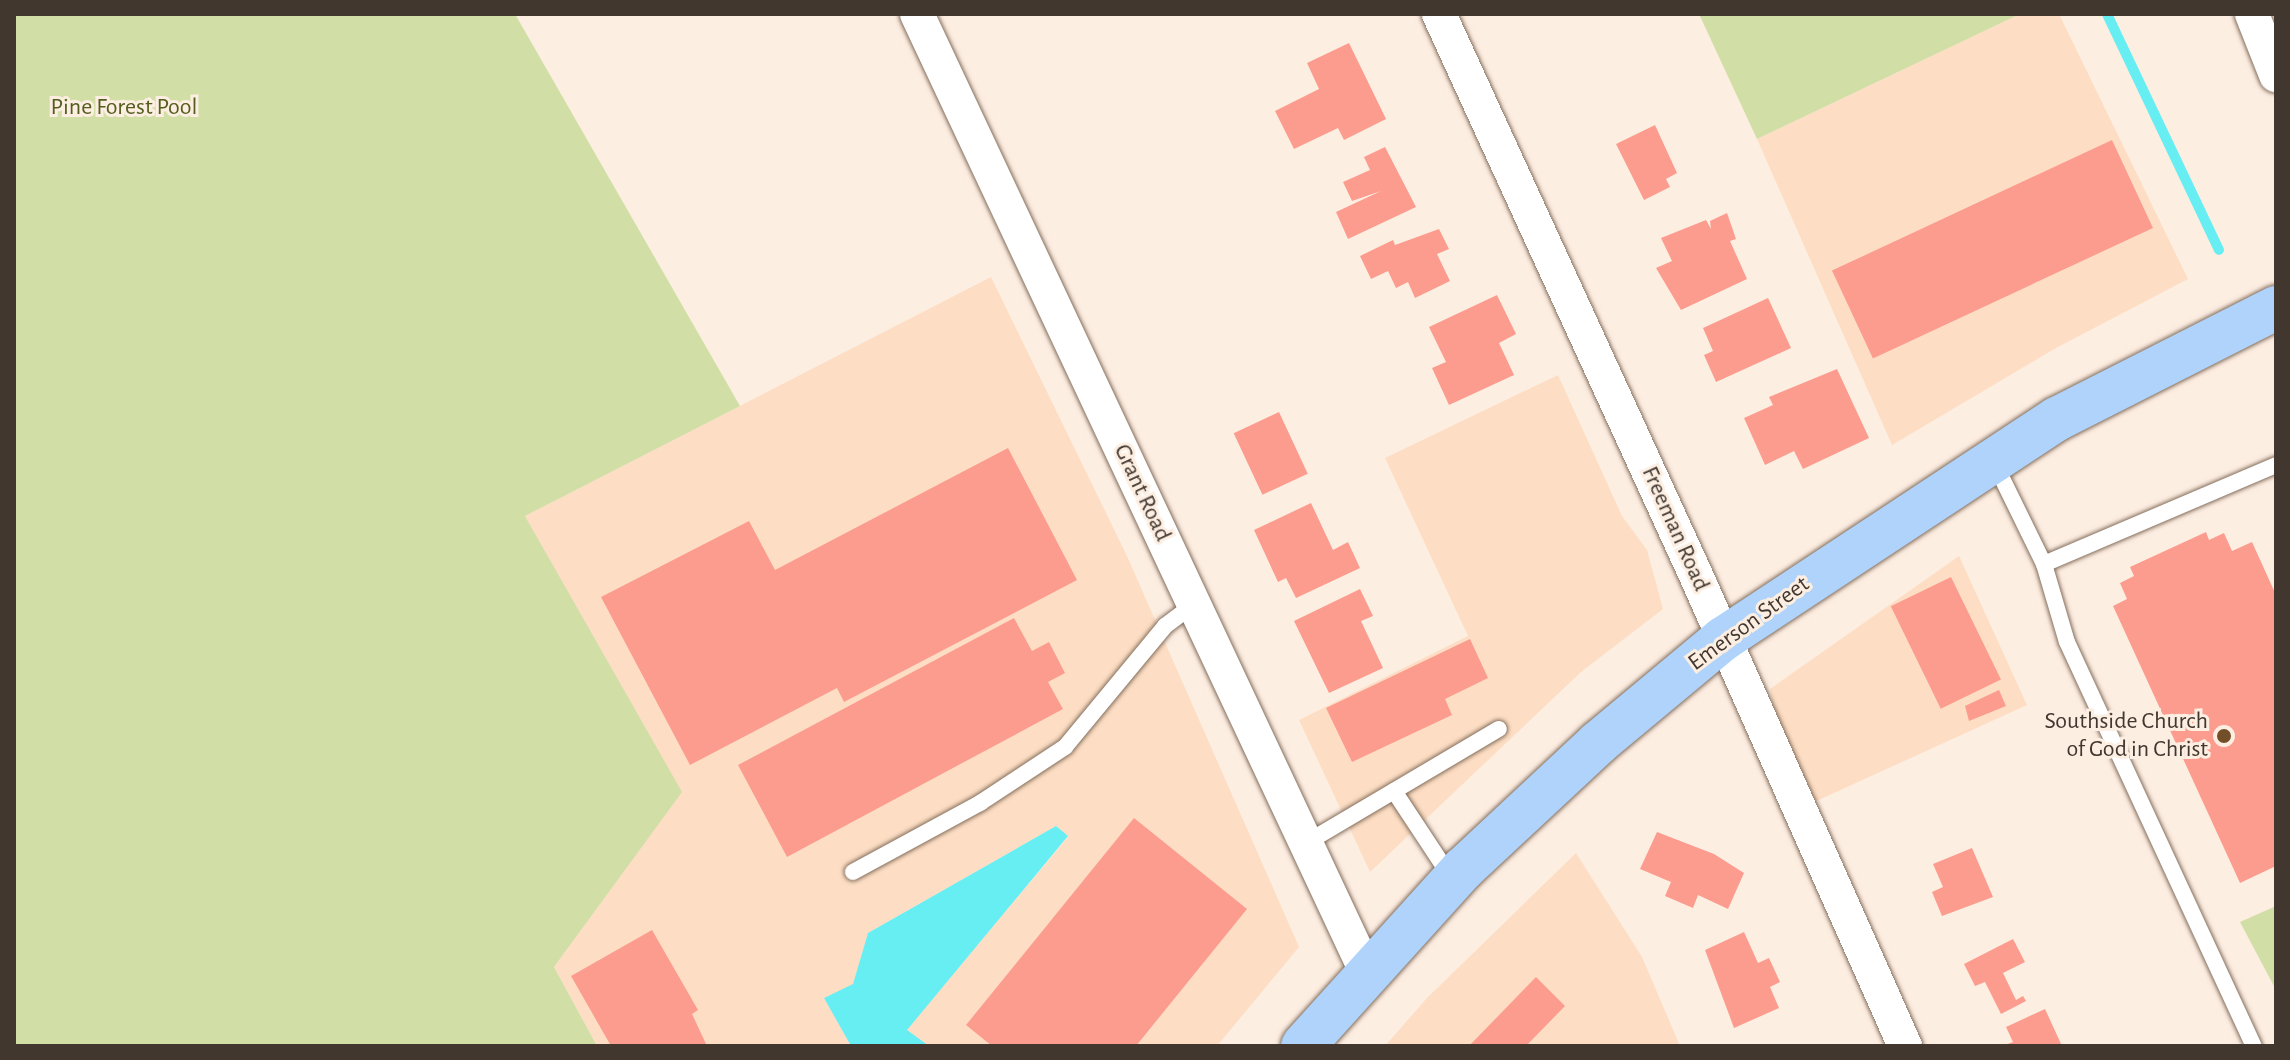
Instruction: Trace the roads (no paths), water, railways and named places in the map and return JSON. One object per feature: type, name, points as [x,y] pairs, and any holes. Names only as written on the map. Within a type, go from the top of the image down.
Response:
[{"type":"main road","name":"Emerson Street","points":[[1303,1046],[1366,971],[1453,880],[1598,743],[1723,639],[1993,459],[2175,355],[2276,308]]},
{"type":"street","name":"Grant Road","points":[[917,14],[1366,971]]},
{"type":"street","name":"Freeman Road","points":[[1439,14],[1905,1046]]},
{"type":"street","points":[[2252,14],[2276,75]]},
{"type":"lane","points":[[1993,459],[2044,564],[2067,642],[2254,1046]]},
{"type":"lane","points":[[2044,564],[2276,465]]},
{"type":"lane","points":[[853,872],[980,803],[1065,747],[1165,626],[1194,604]]},
{"type":"lane","points":[[1306,843],[1499,729]]},
{"type":"lane","points":[[1394,791],[1453,880]]},
{"type":"water","points":[[1056,826],[1068,836],[907,1030],[929,1046],[851,1046],[824,998],[853,984],[868,933]]},
{"type":"waterway","points":[[2107,14],[2219,250]]},
{"type":"place","name":"Southside Church of God in Christ","points":[[2224,736]]},
{"type":"park label","name":"Pine Forest Pool","points":[[124,108]]}]
